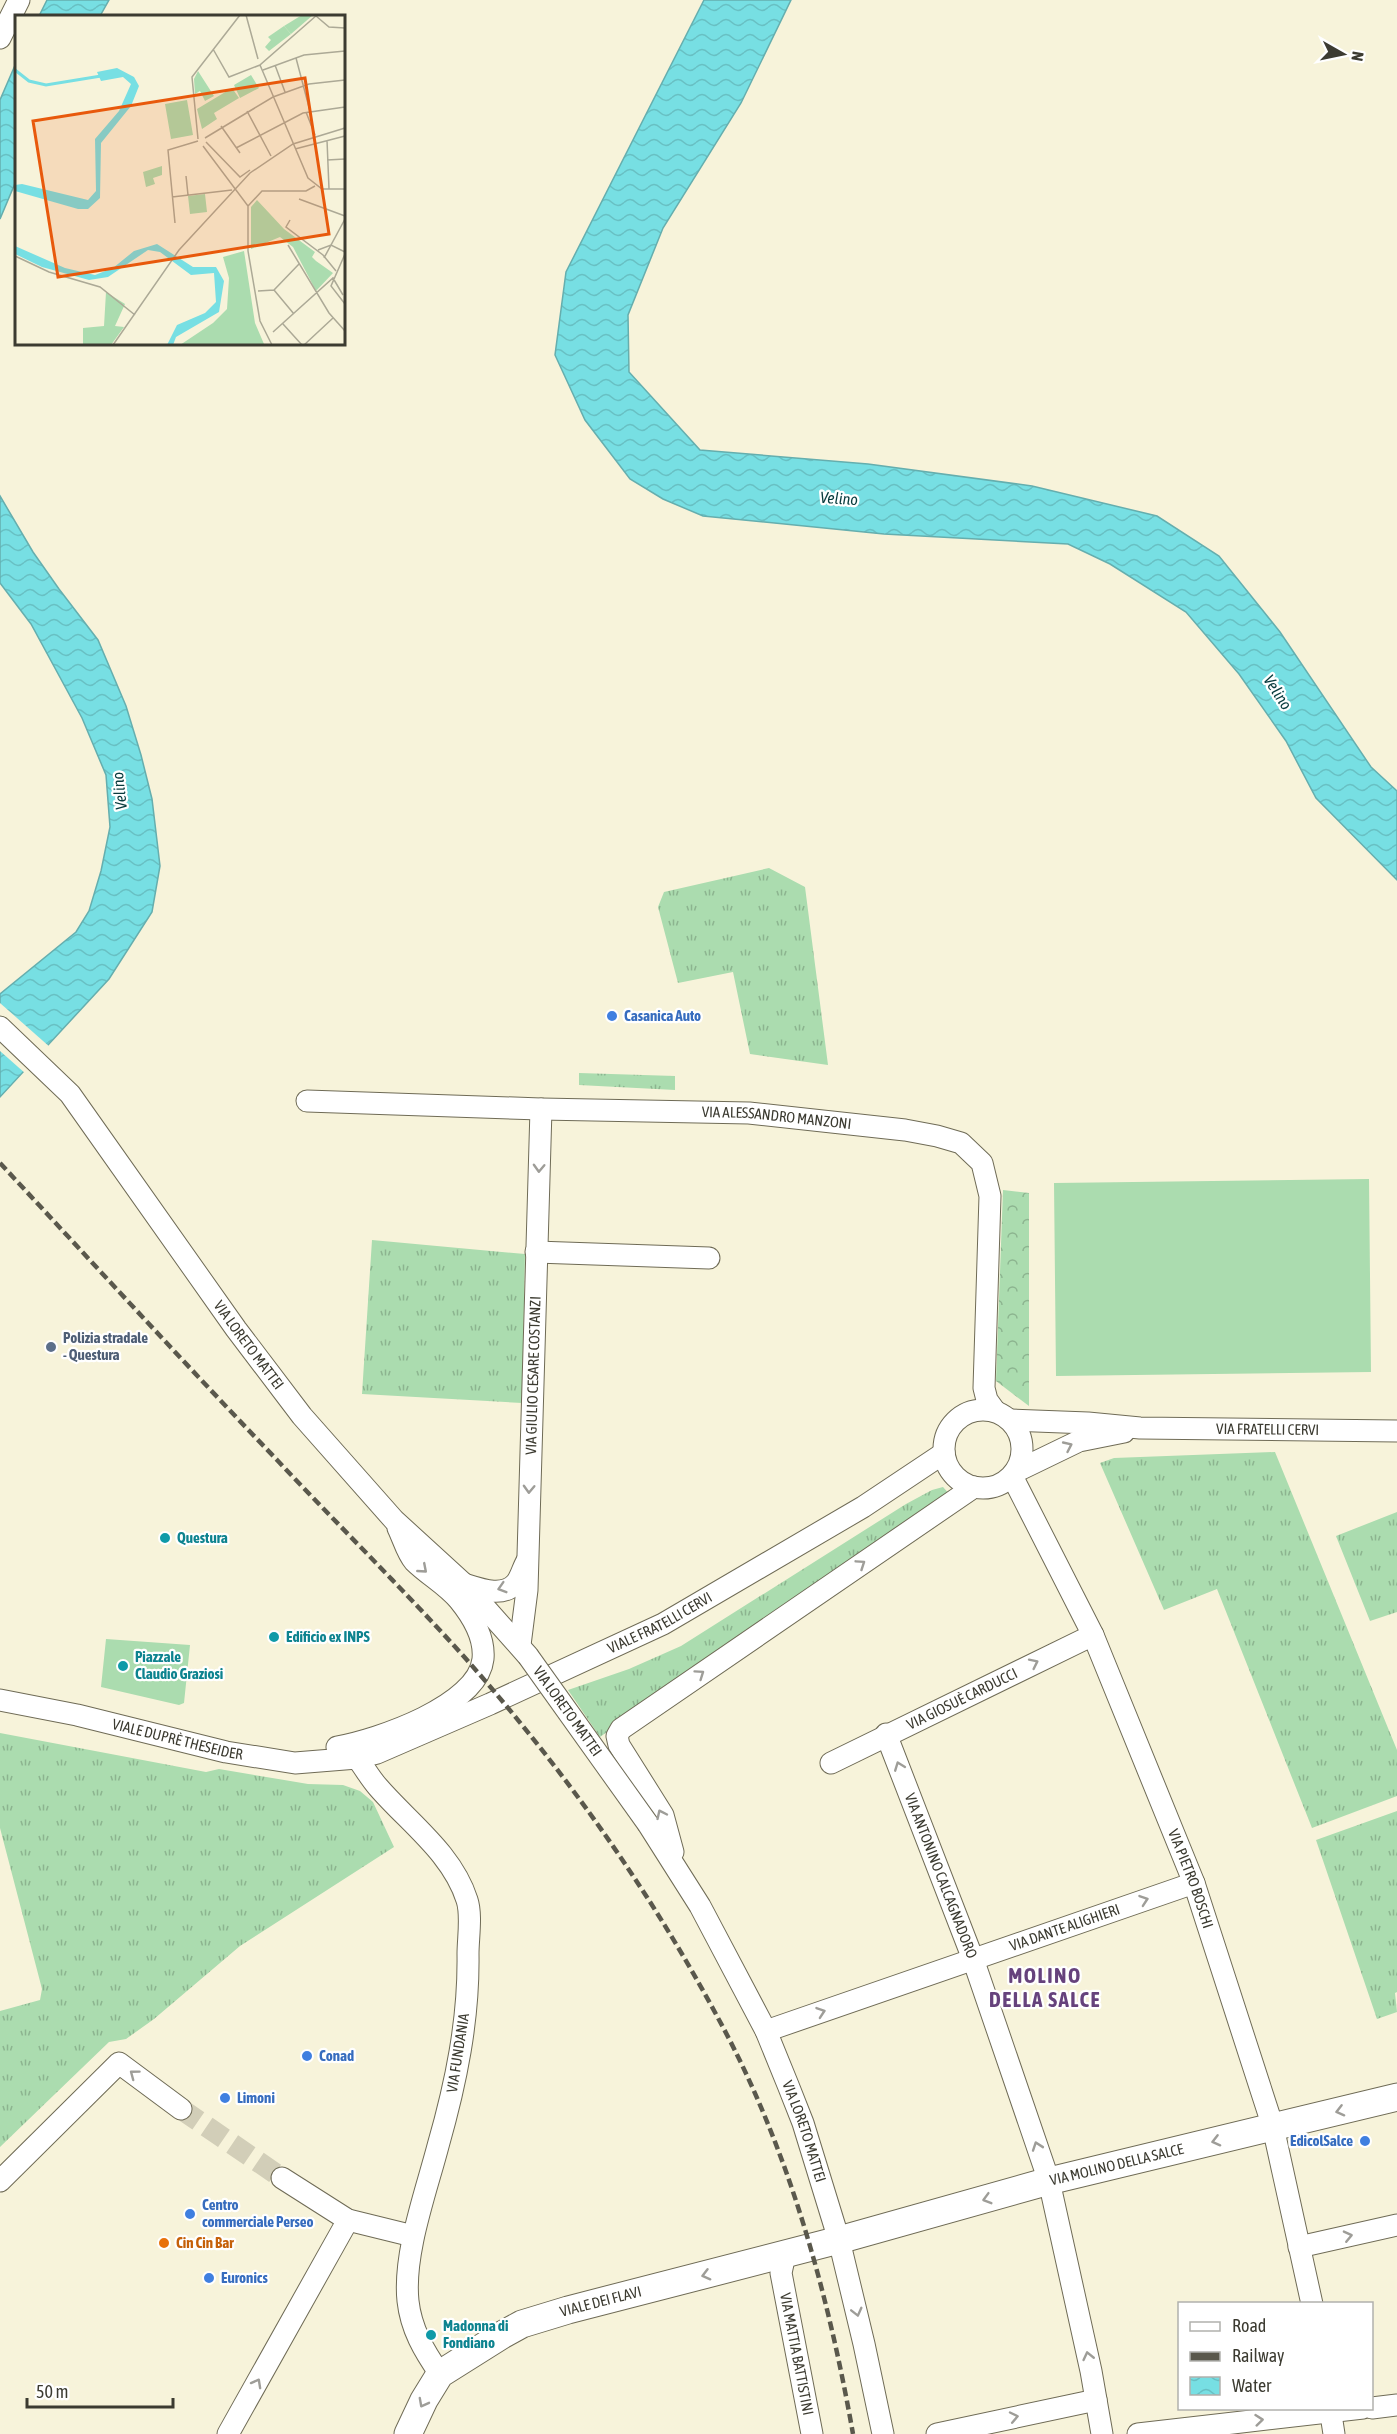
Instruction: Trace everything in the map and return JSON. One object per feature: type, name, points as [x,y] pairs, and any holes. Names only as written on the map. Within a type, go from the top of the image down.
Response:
[{"type":"main road","name":"VIA MOLINO DELLA SALCE","points":[[846,2244],[1049,2181],[1397,2097]]},
{"type":"main road","name":"VIALE DEI FLAVI","points":[[408,2434],[424,2400],[440,2374],[522,2325],[568,2310],[846,2244]]},
{"type":"street","points":[[0,38],[19,0]]},
{"type":"street","name":"VIA LORETO MATTEI","points":[[0,1027],[67,1092],[135,1184],[236,1329],[302,1416],[394,1520],[464,1584],[524,1650],[648,1824],[700,1906],[766,2031],[803,2123],[846,2244],[883,2434]]},
{"type":"street","name":"VIA ALESSANDRO MANZONI","points":[[307,1101],[748,1113],[905,1130],[961,1143],[982,1163],[990,1196],[984,1388],[987,1400],[1003,1416]]},
{"type":"street","name":"VIA GIULIO CESARE COSTANZI","points":[[464,1584],[489,1592],[504,1590],[515,1584],[527,1560],[541,1109]]},
{"type":"street","points":[[536,1252],[710,1258]]},
{"type":"street","points":[[677,1870],[663,1815],[619,1745],[617,1736],[621,1729],[974,1488],[994,1486],[1013,1474],[1022,1454],[1022,1442],[1018,1430],[1003,1416],[982,1409],[958,1418],[950,1428],[945,1440],[944,1453],[953,1475],[974,1488]]},
{"type":"street","name":"VIA FRATELLI CERVI","points":[[1003,1416],[1140,1428],[1397,1431]]},
{"type":"street","name":"VIA FRATELLI CERVI","points":[[1013,1474],[1079,1442],[1140,1428]]},
{"type":"street","name":"VIALE FRATELLI CERVI","points":[[357,1758],[377,1753],[480,1708],[663,1624],[863,1507],[944,1453]]},
{"type":"street","name":"VIA PIETRO BOSCHI","points":[[1013,1474],[1093,1635],[1194,1882],[1273,2127],[1312,2302]]},
{"type":"street","points":[[226,1752],[306,1753],[359,1743],[424,1718],[467,1690],[475,1681],[483,1659],[483,1647],[479,1633],[459,1599],[412,1559],[394,1520]]},
{"type":"street","points":[[524,1650],[527,1560]]},
{"type":"street","name":"VIA GIOSUÈ CARDUCCI","points":[[831,1763],[886,1734],[1093,1635]]},
{"type":"street","name":"VIALE DUPRÈ THESEIDER","points":[[0,1700],[77,1715],[226,1752],[295,1763],[357,1758]]},
{"type":"street","name":"VIA ANTONINO CALCAGNADORO","points":[[886,1734],[973,1959],[1049,2181],[1102,2434]]},
{"type":"street","name":"VIA FUNDANIA","points":[[357,1758],[376,1786],[442,1853],[468,1902],[469,1983],[462,2048],[449,2107],[413,2236],[407,2287],[414,2330],[440,2374]]},
{"type":"street","name":"VIA DANTE ALIGHIERI","points":[[766,2031],[1194,1882]]},
{"type":"street","points":[[0,2181],[119,2063],[181,2109]]},
{"type":"street","points":[[282,2178],[348,2220],[413,2236]]},
{"type":"street","points":[[228,2434],[348,2220]]},
{"type":"street","points":[[1299,2247],[1397,2225]]},
{"type":"street","name":"VIA MATTIA BATTISTINI","points":[[777,2262],[812,2434]]},
{"type":"street","points":[[937,2434],[1096,2400]]},
{"type":"street","points":[[1373,2408],[1397,2405]]},
{"type":"street","points":[[1138,2434],[1330,2410],[1334,2434]]},
{"type":"green space","points":[[769,868],[805,887],[828,1065],[750,1054],[733,972],[678,983],[658,907],[664,892]]},
{"type":"green space","points":[[579,1073],[675,1076],[675,1090],[579,1085]]},
{"type":"green space","points":[[1369,1179],[1371,1372],[1056,1376],[1054,1183]]},
{"type":"green space","points":[[1003,1190],[1029,1193],[1029,1406],[996,1381]]},
{"type":"green space","points":[[372,1240],[525,1254],[522,1403],[362,1394]]},
{"type":"green space","points":[[1275,1452],[1397,1750],[1397,1796],[1312,1828],[1217,1589],[1164,1610],[1100,1463],[1114,1458]]},
{"type":"green space","points":[[943,1487],[952,1497],[600,1737],[568,1690],[629,1669],[681,1646],[906,1504],[932,1490]]},
{"type":"green space","points":[[1397,1512],[1397,1612],[1370,1621],[1336,1536]]},
{"type":"green space","points":[[106,1639],[190,1645],[184,1703],[179,1705],[101,1687]]},
{"type":"green space","points":[[0,1733],[206,1772],[219,1769],[308,1784],[343,1785],[360,1791],[373,1802],[394,1847],[240,1946],[154,2019],[126,2039],[109,2042],[0,2147],[0,2011],[40,2000],[42,1989],[0,1828]]},
{"type":"green space","points":[[1397,1811],[1397,1992],[1395,1993],[1397,2012],[1377,2019],[1316,1840]]},
{"type":"water","points":[[47,0],[109,0],[101,15],[40,15]]},
{"type":"water","name":"Velino","points":[[704,0],[791,0],[741,103],[663,228],[628,315],[629,372],[700,450],[868,464],[1032,486],[1157,516],[1219,556],[1280,632],[1371,767],[1397,791],[1397,880],[1316,798],[1286,741],[1239,674],[1186,612],[1110,564],[1068,544],[884,534],[703,516],[663,499],[630,479],[585,420],[555,355],[566,272]]},
{"type":"water","points":[[15,65],[15,183],[0,219],[0,100]]},
{"type":"water","name":"Velino","points":[[0,496],[33,552],[98,640],[126,706],[141,755],[152,799],[160,866],[152,912],[109,979],[0,1097],[0,994],[76,932],[89,911],[101,871],[110,827],[106,775],[82,718],[31,624],[0,583]]},
{"type":"pier","points":[[0,1003],[51,1048],[26,1074],[0,1051]]},
{"type":"tunnel","points":[[181,2109],[282,2178]]},
{"type":"railway","points":[[0,1163],[301,1486],[467,1660],[571,1788],[634,1877],[718,2018],[765,2117],[785,2168],[818,2274],[853,2434]]},
{"type":"place","name":"Casanica Auto","points":[[612,1016]]},
{"type":"place","name":"Polizia stradale - Questura","points":[[51,1347]]},
{"type":"place","name":"Questura","points":[[165,1538]]},
{"type":"place","name":"Edificio ex INPS","points":[[274,1637]]},
{"type":"place","name":"Piazzale Claudio Graziosi","points":[[123,1666]]},
{"type":"place","name":"Conad","points":[[307,2056]]},
{"type":"place","name":"Limoni","points":[[225,2098]]},
{"type":"place","name":"EdicolSalce","points":[[1365,2141]]},
{"type":"place","name":"Centro commerciale Perseo","points":[[190,2214]]},
{"type":"place","name":"Cin Cin Bar","points":[[164,2243]]},
{"type":"place","name":"Euronics","points":[[209,2278]]},
{"type":"place","name":"Madonna di Fondiano","points":[[431,2335]]},
{"type":"district","name":"MOLINO DELLA SALCE","points":[[1045,1988]]}]
